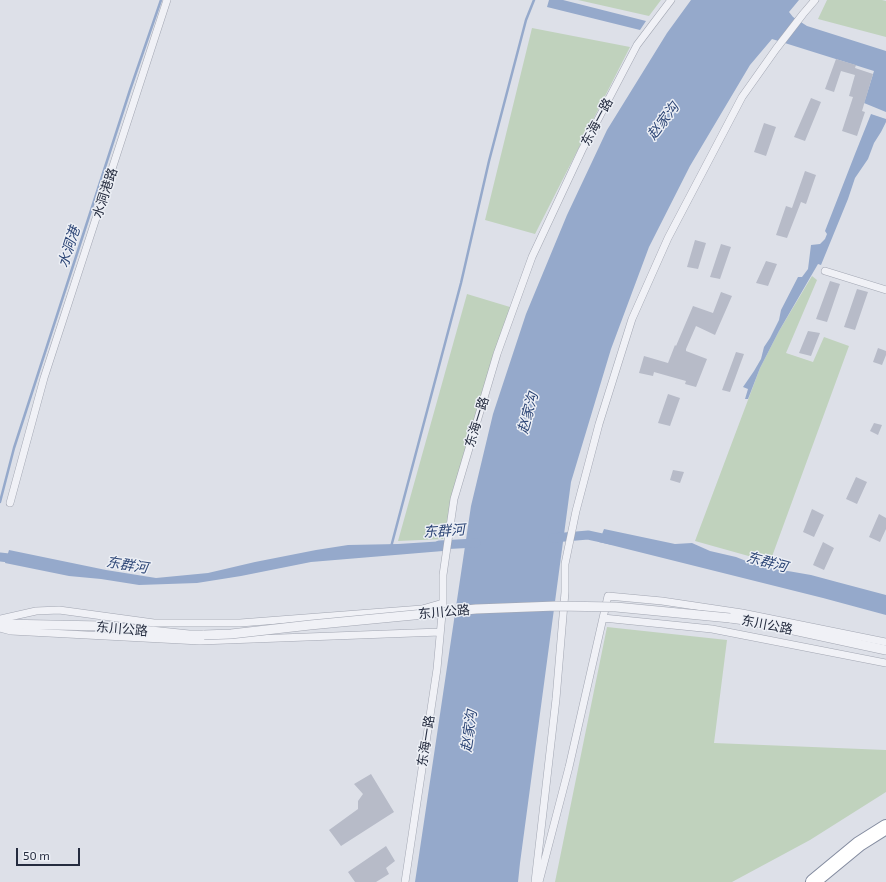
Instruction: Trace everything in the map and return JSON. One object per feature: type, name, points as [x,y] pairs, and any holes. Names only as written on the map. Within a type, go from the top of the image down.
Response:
[{"type":"highway","points":[[814,882],[859,844],[886,827]]},
{"type":"street","name":"水洞港路","points":[[10,502],[44,378],[168,0]]},
{"type":"street","name":"东海一路","points":[[405,882],[437,669],[443,603],[443,575],[454,499],[497,354],[532,257],[582,150],[637,45],[671,0]]},
{"type":"street","points":[[534,882],[556,699],[565,592],[565,564],[576,511],[599,424],[632,319],[668,238],[742,97],[776,49],[815,0]]},
{"type":"street","points":[[825,271],[886,290]]},
{"type":"street","points":[[539,882],[569,767],[608,596],[662,601],[742,613],[886,642]]},
{"type":"street","points":[[0,619],[36,611],[59,610],[154,623],[240,623],[422,609],[443,603]]},
{"type":"street","name":"东川公路","points":[[0,624],[103,626],[189,635],[204,635],[231,634],[476,609],[549,606],[616,607],[752,621],[886,650]]},
{"type":"street","points":[[603,618],[712,629],[886,663]]},
{"type":"street","points":[[0,628],[11,631],[200,640],[440,632]]},
{"type":"green space","points":[[578,0],[661,0],[649,16]]},
{"type":"green space","points":[[827,0],[886,1],[886,37],[818,19]]},
{"type":"green space","points":[[532,28],[630,47],[535,234],[485,220]]},
{"type":"green space","points":[[812,276],[817,280],[786,353],[813,362],[824,337],[849,346],[770,562],[695,541],[760,368],[779,331]]},
{"type":"green space","points":[[467,294],[510,307],[443,539],[398,541]]},
{"type":"green space","points":[[607,627],[727,640],[714,743],[886,750],[886,792],[810,840],[732,882],[555,882]]},
{"type":"water","points":[[549,0],[563,0],[646,21],[640,30],[547,7]]},
{"type":"water","name":"赵家沟","points":[[691,0],[799,0],[789,12],[793,17],[807,26],[886,51],[886,112],[864,103],[874,71],[772,39],[750,65],[690,166],[649,247],[611,349],[571,482],[518,882],[415,882],[471,506],[493,414],[526,314],[567,215],[607,130],[667,33]]},
{"type":"water","points":[[871,114],[886,119],[886,122],[874,143],[868,159],[855,178],[821,265],[818,264],[779,331],[760,368],[748,399],[745,399],[748,389],[743,387],[761,359],[764,347],[779,320],[781,310],[798,277],[802,277],[808,269],[811,245],[820,244],[825,239],[827,234],[825,231]]},
{"type":"water","points":[[604,529],[675,544],[692,543],[710,551],[736,557],[759,566],[811,575],[886,595],[886,615],[599,542]]},
{"type":"water","points":[[445,541],[443,551],[311,562],[197,583],[139,585],[69,576],[5,563],[9,550],[106,570],[156,578],[208,573],[255,562],[348,545]]},
{"type":"building","points":[[836,59],[856,65],[855,68],[873,74],[862,111],[865,112],[857,136],[842,131],[853,97],[849,96],[855,75],[841,71],[834,92],[825,89]]},
{"type":"building","points":[[811,98],[821,102],[805,141],[794,137]]},
{"type":"building","points":[[764,123],[776,127],[766,156],[754,152]]},
{"type":"building","points":[[805,171],[816,175],[806,204],[801,202],[787,238],[776,235],[786,206],[792,208]]},
{"type":"building","points":[[695,240],[706,243],[698,269],[687,267]]},
{"type":"building","points":[[721,244],[731,247],[720,279],[710,277]]},
{"type":"building","points":[[766,261],[777,264],[768,286],[756,283]]},
{"type":"building","points":[[830,281],[840,284],[827,322],[816,319]]},
{"type":"building","points":[[857,289],[868,292],[855,330],[844,327]]},
{"type":"building","points":[[721,292],[732,296],[715,335],[696,326],[686,349],[686,351],[707,359],[696,387],[685,384],[686,381],[654,372],[653,376],[639,373],[644,356],[668,363],[693,306],[713,313]]},
{"type":"building","points":[[808,331],[820,333],[811,356],[799,353]]},
{"type":"building","points":[[878,348],[886,351],[882,365],[873,362]]},
{"type":"building","points":[[736,352],[744,354],[730,392],[722,390]]},
{"type":"building","points":[[668,394],[680,398],[670,426],[658,423]]},
{"type":"building","points":[[874,423],[882,425],[878,435],[870,431]]},
{"type":"building","points":[[673,470],[684,472],[680,483],[670,480]]},
{"type":"building","points":[[856,477],[867,482],[857,504],[846,499]]},
{"type":"building","points":[[812,509],[824,515],[814,537],[803,532]]},
{"type":"building","points":[[879,514],[886,518],[886,529],[880,542],[869,537]]},
{"type":"building","points":[[823,542],[834,548],[824,570],[813,565]]},
{"type":"building","points":[[371,774],[394,812],[341,846],[329,830],[358,809],[358,801],[363,794],[354,784]]},
{"type":"building","points":[[386,846],[395,861],[386,868],[389,874],[376,882],[355,882],[348,872]]},
{"type":"waterway","name":"水洞港","points":[[0,502],[14,448],[130,90],[161,0]]},
{"type":"waterway","points":[[391,547],[461,283],[489,161],[526,20],[534,0]]},
{"type":"waterway","name":"东群河","points":[[553,538],[588,535],[611,540]]},
{"type":"waterway","name":"东群河","points":[[439,545],[476,543]]},
{"type":"waterway","name":"东群河","points":[[0,557],[18,559]]}]
